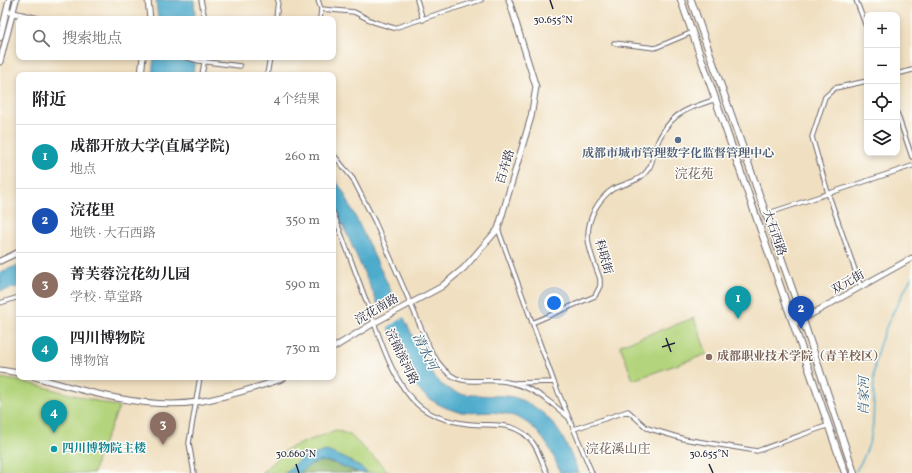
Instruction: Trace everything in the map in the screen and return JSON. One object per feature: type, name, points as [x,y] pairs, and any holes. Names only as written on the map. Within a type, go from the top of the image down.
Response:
[{"type":"main road","name":"大石西路","points":[[681,0],[845,473]]},
{"type":"main road","name":"大石西路","points":[[691,0],[803,320],[854,473]]},
{"type":"street","points":[[0,62],[10,12],[9,0]]},
{"type":"street","points":[[0,38],[16,0]]},
{"type":"street","points":[[148,0],[150,16]]},
{"type":"street","points":[[202,0],[205,16]]},
{"type":"street","points":[[276,16],[278,0]]},
{"type":"street","points":[[318,0],[321,9],[320,16]]},
{"type":"street","points":[[416,0],[424,20]]},
{"type":"street","points":[[321,9],[354,12],[374,22],[394,28],[424,20],[481,0]]},
{"type":"street","name":"百卉路","points":[[411,302],[441,287],[464,268],[498,229],[531,117],[536,87],[509,0]]},
{"type":"street","points":[[856,0],[864,21]]},
{"type":"street","points":[[10,12],[26,16]]},
{"type":"street","points":[[614,43],[655,48],[693,32]]},
{"type":"street","points":[[141,72],[143,60]]},
{"type":"street","points":[[203,72],[205,60]]},
{"type":"street","points":[[210,60],[240,66]]},
{"type":"street","points":[[268,72],[270,60]]},
{"type":"street","points":[[900,73],[912,70]]},
{"type":"street","points":[[861,286],[828,193],[812,137],[825,97],[835,88],[864,82]]},
{"type":"street","name":"科联街","points":[[532,323],[595,296],[600,286],[600,279],[587,236],[590,218],[599,202],[613,190],[636,180],[649,169],[656,147],[667,124],[677,114],[716,99]]},
{"type":"street","points":[[900,120],[912,157]]},
{"type":"street","points":[[336,158],[353,179],[375,222],[432,353],[440,366],[447,373],[456,378],[469,382],[554,382]]},
{"type":"street","points":[[765,214],[912,166]]},
{"type":"street","name":"浣锦滨河路","points":[[336,220],[374,323],[403,389],[419,406],[435,416],[470,424],[492,423],[521,431],[533,442],[547,473]]},
{"type":"street","points":[[498,229],[554,382],[592,473]]},
{"type":"street","points":[[0,261],[16,253]]},
{"type":"street","name":"双元街","points":[[794,324],[912,258]]},
{"type":"street","points":[[0,303],[16,298]]},
{"type":"street","name":"浣花南路","points":[[336,346],[411,302]]},
{"type":"street","points":[[0,370],[16,373]]},
{"type":"street","points":[[46,380],[98,395],[164,404],[196,402],[239,392],[276,380]]},
{"type":"street","points":[[194,473],[189,443],[200,380]]},
{"type":"street","points":[[510,382],[526,387],[541,396],[569,418]]},
{"type":"street","points":[[574,429],[628,411],[646,428],[684,439],[757,451],[829,425]]},
{"type":"green space","points":[[694,318],[707,354],[633,380],[620,345]]},
{"type":"green space","points":[[0,378],[25,382],[119,407],[97,459],[94,473],[0,473]]},
{"type":"green space","points":[[336,430],[350,435],[390,473],[261,473],[287,449]]},
{"type":"green space","points":[[320,461],[343,465],[357,473],[300,473],[308,465]]},
{"type":"water","points":[[156,0],[194,0],[195,16],[158,16]]},
{"type":"water","points":[[154,60],[195,60],[193,72],[152,72]]},
{"type":"water","points":[[336,181],[344,193],[428,368],[437,380],[451,390],[460,393],[468,395],[513,397],[534,407],[551,421],[561,435],[579,473],[560,473],[546,443],[531,426],[522,420],[501,413],[466,413],[454,411],[441,406],[414,385],[336,210]]},
{"type":"water","points":[[16,266],[16,288],[0,291],[0,272]]},
{"type":"water","points":[[326,451],[348,460],[368,473],[358,472],[334,463],[318,462],[300,473],[285,473],[302,458]]},
{"type":"pier","points":[[399,302],[406,316],[386,328],[380,314]]},
{"type":"waterway","name":"肖家河","points":[[856,471],[870,442],[874,414],[875,368],[878,350],[889,321],[912,276]]},
{"type":"place","name":"成都市城市管理数字化监督管理中心","points":[[678,140]]},
{"type":"place","name":"成都开放大学(直属学院)","points":[[738,319]]},
{"type":"place","name":"浣花里","points":[[801,329]]},
{"type":"place","name":"成都职业技术学院（青羊校区）","points":[[709,357]]},
{"type":"place","name":"四川博物院","points":[[54,433]]},
{"type":"place","name":"菁芙蓉浣花幼儿园","points":[[163,445]]},
{"type":"place","name":"四川博物院主楼","points":[[54,449]]},
{"type":"district","name":"浣花苑","points":[[694,175]]},
{"type":"district","name":"浣花溪山庄","points":[[618,450]]},
{"type":"water label","name":"清水河","points":[[424,352]]}]
